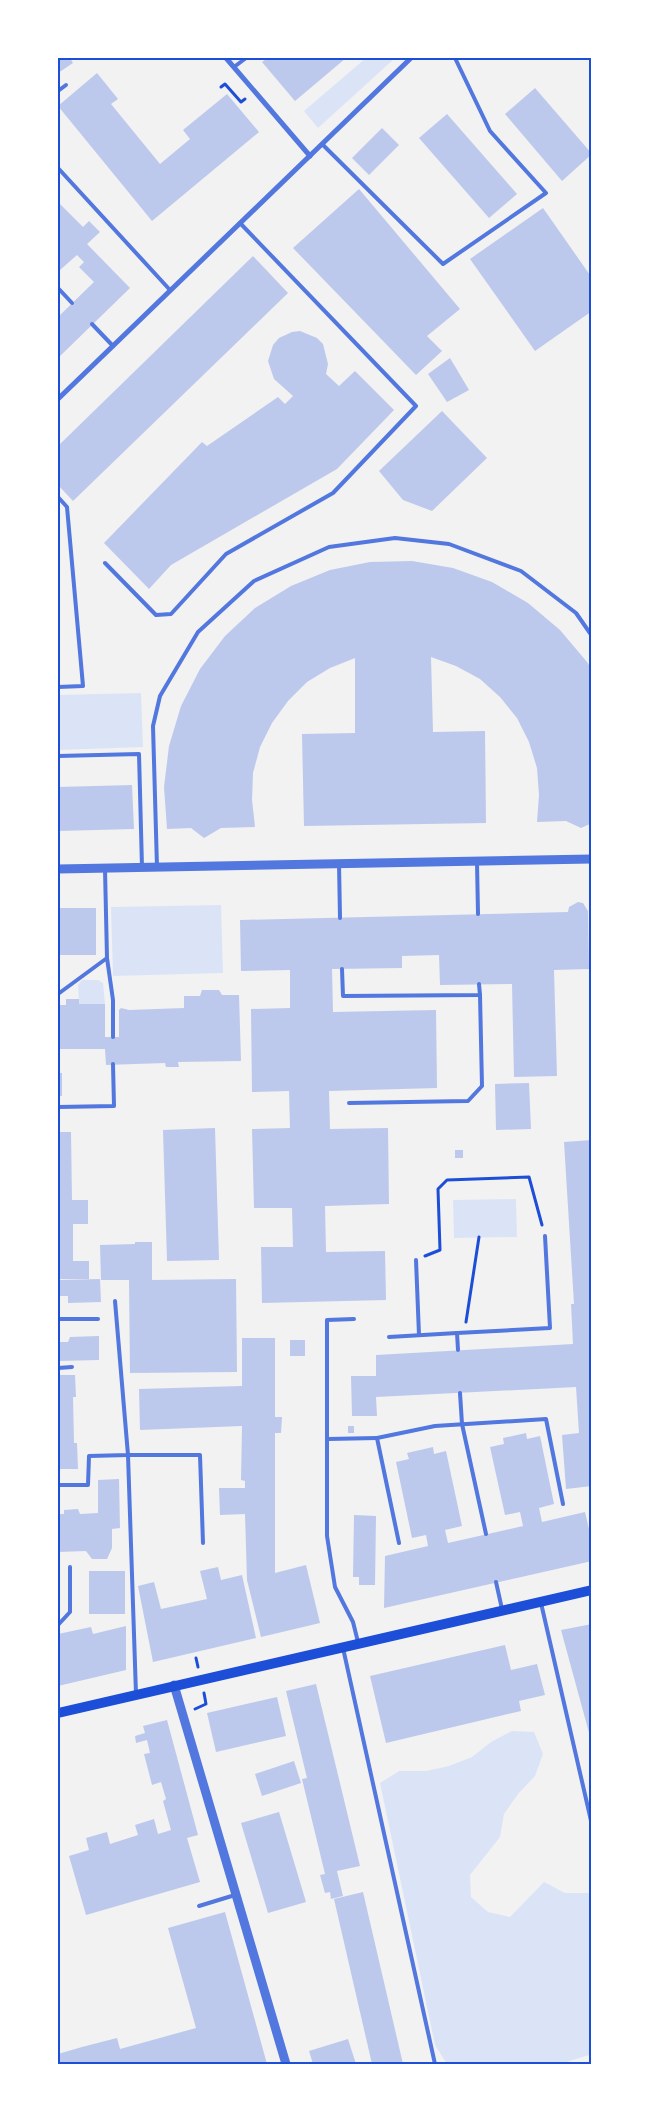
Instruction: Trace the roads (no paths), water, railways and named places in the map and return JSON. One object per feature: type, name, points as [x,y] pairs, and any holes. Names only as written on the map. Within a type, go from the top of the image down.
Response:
[{"type":"main road","points":[[58,1713],[358,1642],[592,1590]]},
{"type":"street","points":[[226,58],[310,156]]},
{"type":"street","points":[[58,399],[412,58]]},
{"type":"street","points":[[58,869],[591,858]]},
{"type":"street","points":[[174,1685],[286,2064]]},
{"type":"lane","points":[[234,67],[246,58]]},
{"type":"lane","points":[[322,144],[443,264],[546,193],[490,131],[455,58]]},
{"type":"lane","points":[[58,91],[66,85]]},
{"type":"lane","points":[[58,168],[170,290]]},
{"type":"lane","points":[[106,563],[156,615],[170,614],[226,554],[333,493],[416,406],[240,223]]},
{"type":"lane","points":[[58,288],[72,303]]},
{"type":"lane","points":[[92,324],[113,346]]},
{"type":"lane","points":[[58,497],[67,507],[83,686],[58,687]]},
{"type":"lane","points":[[157,867],[153,726],[160,696],[198,632],[254,581],[329,547],[395,538],[450,544],[521,572],[576,613],[592,636]]},
{"type":"lane","points":[[58,756],[139,754],[142,867]]},
{"type":"lane","points":[[591,858],[592,862]]},
{"type":"lane","points":[[476,861],[478,914]]},
{"type":"lane","points":[[338,863],[340,918]]},
{"type":"lane","points":[[105,868],[107,958],[113,1000],[113,1037]]},
{"type":"lane","points":[[58,994],[107,958]]},
{"type":"lane","points":[[342,969],[343,996],[480,995]]},
{"type":"lane","points":[[349,1103],[468,1101],[482,1086],[480,984]]},
{"type":"lane","points":[[58,1107],[114,1106],[113,1064]]},
{"type":"lane","points":[[389,1337],[550,1328],[545,1236]]},
{"type":"lane","points":[[416,1260],[419,1335]]},
{"type":"lane","points":[[114,1301],[128,1455],[136,1694]]},
{"type":"lane","points":[[58,1320],[98,1319]]},
{"type":"lane","points":[[354,1319],[327,1320],[328,1545],[335,1587],[353,1622],[358,1642]]},
{"type":"lane","points":[[457,1333],[458,1350]]},
{"type":"lane","points":[[58,1368],[72,1367]]},
{"type":"lane","points":[[460,1393],[462,1424],[486,1534]]},
{"type":"lane","points":[[328,1439],[376,1438],[435,1426],[546,1419],[563,1504]]},
{"type":"lane","points":[[376,1438],[399,1543]]},
{"type":"lane","points":[[58,1485],[88,1485],[89,1456],[200,1455],[204,1543]]},
{"type":"lane","points":[[58,1625],[70,1612],[70,1567]]},
{"type":"lane","points":[[496,1582],[502,1610]]},
{"type":"lane","points":[[540,1601],[592,1825]]},
{"type":"lane","points":[[342,1646],[435,2064]]},
{"type":"lane","points":[[199,1906],[235,1896]]}]
